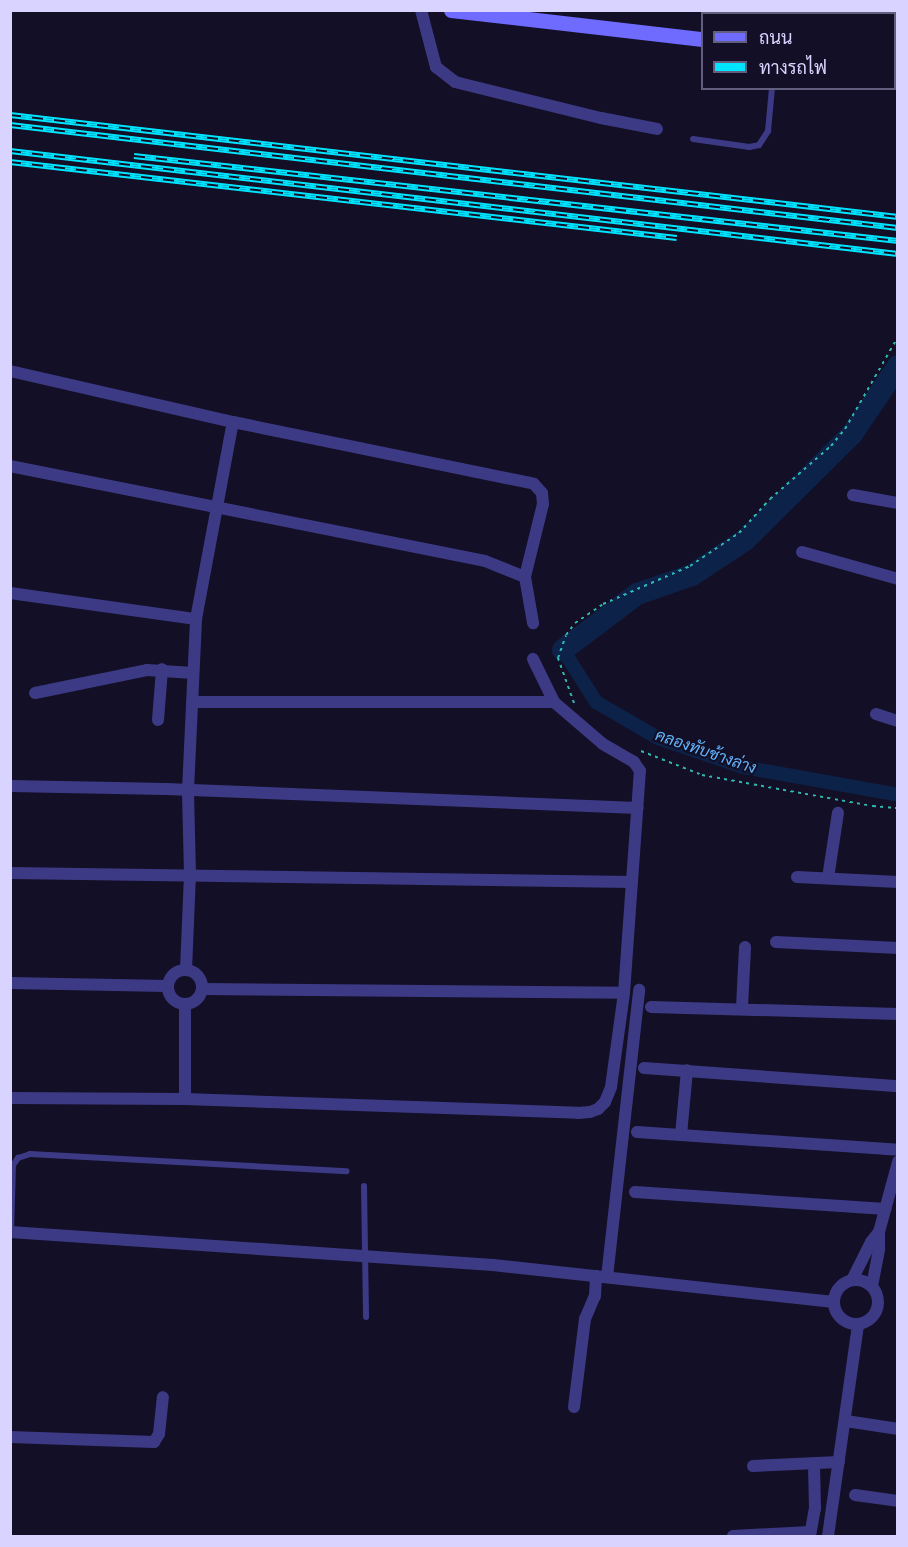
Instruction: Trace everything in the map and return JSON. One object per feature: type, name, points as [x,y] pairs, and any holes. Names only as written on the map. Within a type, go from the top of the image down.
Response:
[{"type":"main road","points":[[451,10],[701,39]]},
{"type":"street","points":[[421,10],[436,67],[455,82],[601,118],[657,129]]},
{"type":"street","points":[[10,371],[233,423],[534,484],[542,493],[543,504],[525,577],[533,623]]},
{"type":"street","points":[[186,970],[190,874],[188,790],[196,619],[233,423]]},
{"type":"street","points":[[10,466],[484,561],[525,577]]},
{"type":"street","points":[[853,495],[897,503]]},
{"type":"street","points":[[802,552],[897,579]]},
{"type":"street","points":[[10,593],[196,619]]},
{"type":"street","points":[[10,1098],[185,1099],[590,1113],[605,1102],[611,1087],[624,993],[640,771],[634,762],[603,744],[554,702],[533,659]]},
{"type":"street","points":[[35,693],[94,679],[162,669],[193,673]]},
{"type":"street","points":[[158,720],[162,669]]},
{"type":"street","points":[[192,702],[554,702]]},
{"type":"street","points":[[876,714],[897,721]]},
{"type":"street","points":[[10,786],[188,790],[638,808]]},
{"type":"street","points":[[828,878],[838,813]]},
{"type":"street","points":[[10,873],[632,882]]},
{"type":"street","points":[[797,877],[897,882]]},
{"type":"street","points":[[776,942],[897,948]]},
{"type":"street","points":[[742,1007],[746,947]]},
{"type":"street","points":[[186,970],[200,979],[202,989],[195,1002],[185,1005],[170,998],[167,986],[176,972],[186,970]]},
{"type":"street","points":[[10,983],[167,986]]},
{"type":"street","points":[[202,989],[624,993]]},
{"type":"street","points":[[574,1407],[585,1319],[601,1276],[639,990]]},
{"type":"street","points":[[185,1005],[185,1099]]},
{"type":"street","points":[[651,1006],[742,1007],[897,1014]]},
{"type":"street","points":[[644,1068],[897,1086]]},
{"type":"street","points":[[681,1135],[687,1070]]},
{"type":"street","points":[[637,1132],[897,1150]]},
{"type":"street","points":[[872,1286],[879,1249],[879,1232],[897,1162]]},
{"type":"street","points":[[635,1192],[885,1209]]},
{"type":"street","points":[[11,1232],[365,1256],[601,1276],[834,1302]]},
{"type":"street","points":[[852,1280],[871,1242],[879,1232]]},
{"type":"street","points":[[852,1280],[863,1281],[872,1286],[876,1293],[877,1309],[873,1316],[858,1324],[841,1318],[835,1311],[836,1292],[843,1284],[852,1280]]},
{"type":"street","points":[[828,1536],[858,1324]]},
{"type":"street","points":[[10,1437],[154,1442],[159,1434],[163,1396]]},
{"type":"street","points":[[846,1421],[897,1429]]},
{"type":"street","points":[[753,1466],[839,1462]]},
{"type":"street","points":[[733,1536],[810,1534],[815,1509],[814,1464]]},
{"type":"street","points":[[855,1495],[897,1501]]},
{"type":"lane","points":[[693,139],[749,147],[759,145],[768,131],[772,90]]},
{"type":"lane","points":[[11,1232],[13,1165],[18,1158],[30,1154],[347,1171]]},
{"type":"lane","points":[[364,1186],[366,1317]]},
{"type":"path","points":[[578,710],[565,683],[558,658],[566,635],[575,623],[603,604],[690,566],[739,533],[770,499],[831,446],[845,429],[897,337]]},
{"type":"path","points":[[634,747],[702,774],[873,806],[897,808]]},
{"type":"waterway","name":"คลองทับช้างล่าง","points":[[563,650],[637,594],[692,575],[745,540],[852,434],[898,366]]},
{"type":"waterway","name":"คลองทับช้างล่าง","points":[[563,650],[596,702],[658,738],[743,767],[898,795]]},
{"type":"railway","points":[[10,115],[898,217]]},
{"type":"railway","points":[[10,125],[898,228]]},
{"type":"railway","points":[[10,151],[898,254]]},
{"type":"railway","points":[[134,156],[898,241]]},
{"type":"railway","points":[[10,162],[677,238]]}]
